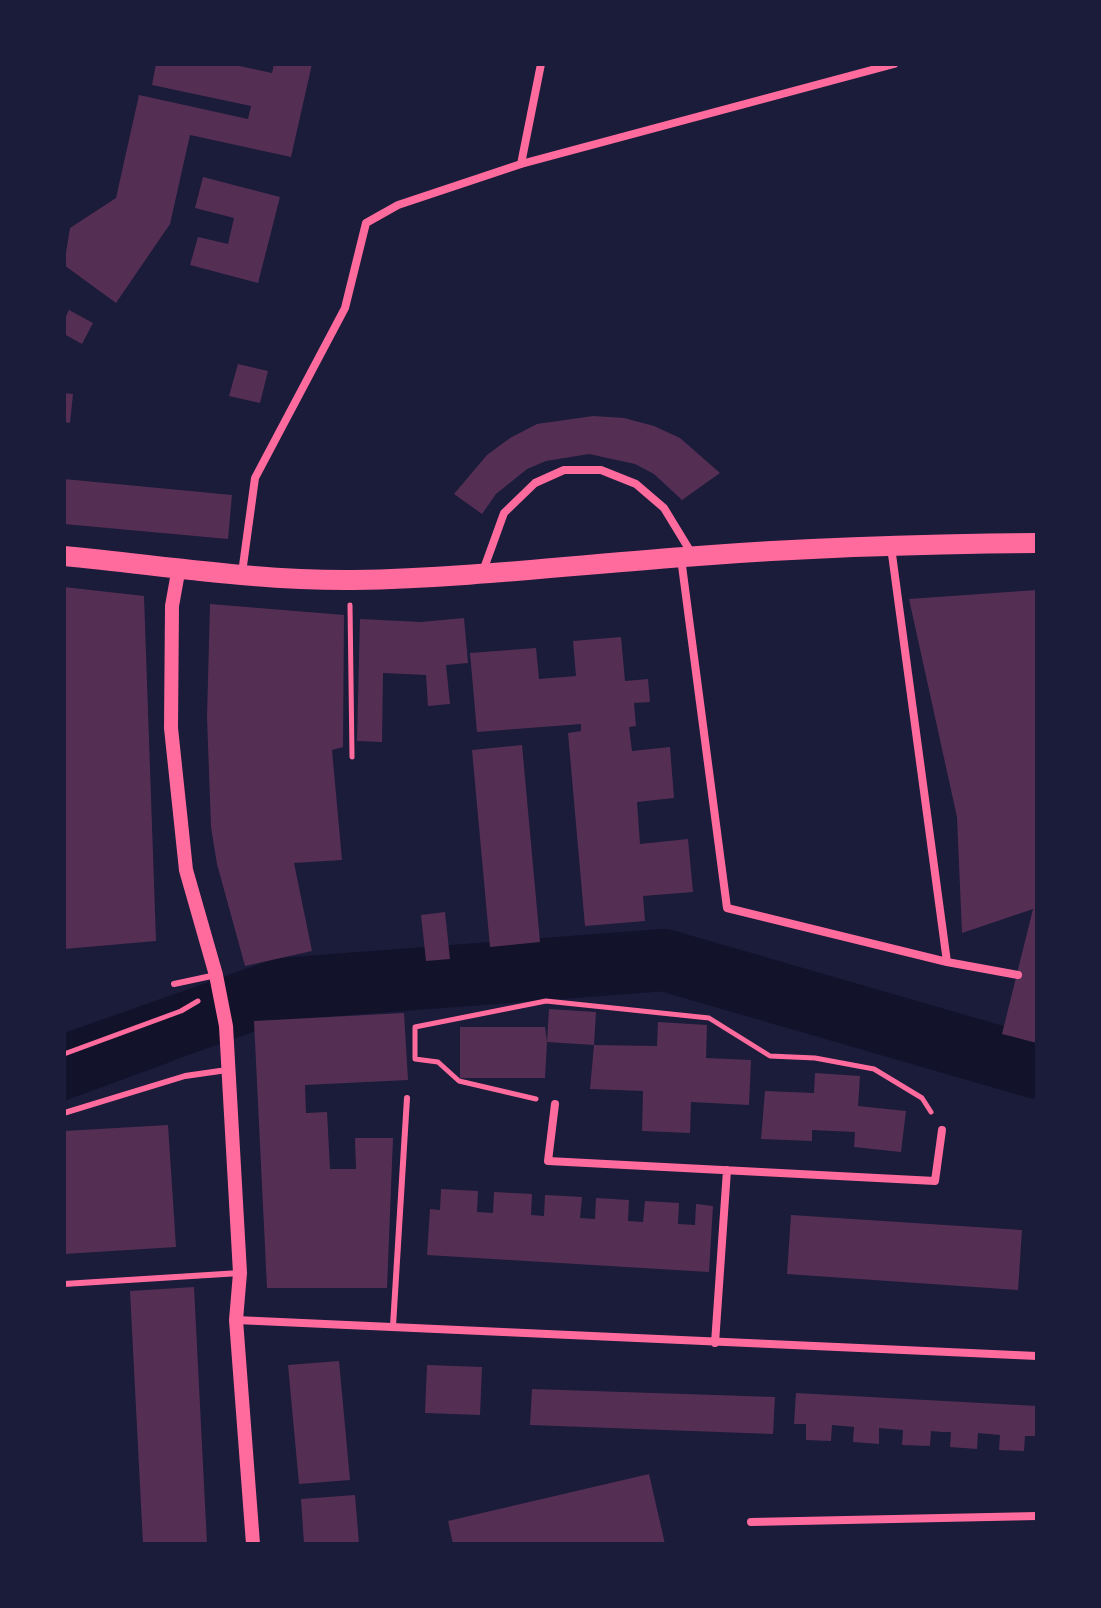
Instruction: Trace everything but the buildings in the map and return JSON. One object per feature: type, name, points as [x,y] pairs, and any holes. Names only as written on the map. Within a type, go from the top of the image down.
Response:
[{"type":"main road","points":[[64,556],[242,574],[350,580],[481,576],[687,557],[891,544],[1037,543]]},
{"type":"street","points":[[521,164],[541,64]]},
{"type":"street","points":[[242,574],[255,478],[345,308],[366,223],[398,205],[521,164],[894,64]]},
{"type":"street","points":[[481,576],[504,513],[535,483],[564,470],[601,470],[636,484],[664,508],[687,557],[727,908],[947,962],[1018,975]]},
{"type":"street","points":[[891,544],[947,962]]},
{"type":"street","points":[[179,567],[172,606],[171,728],[186,870],[219,987],[226,1026],[240,1273],[236,1320],[253,1544]]},
{"type":"street","points":[[555,1104],[548,1161],[935,1181],[942,1130]]},
{"type":"street","points":[[715,1343],[727,1170]]},
{"type":"street","points":[[236,1320],[1037,1356]]},
{"type":"street","points":[[751,1522],[1037,1516]]},
{"type":"lane","points":[[174,984],[219,987]]},
{"type":"lane","points":[[64,1113],[185,1076],[227,1070]]},
{"type":"lane","points":[[393,1326],[407,1098]]},
{"type":"lane","points":[[64,1284],[240,1273]]},
{"type":"path","points":[[350,580],[352,757]]},
{"type":"path","points":[[64,1054],[181,1011],[219,987]]},
{"type":"path","points":[[555,1104],[459,1081],[438,1062],[415,1059],[415,1027],[546,1001],[709,1018],[770,1056],[815,1058],[874,1069],[922,1098],[942,1130]]},
{"type":"shaded area","points":[[170,1021],[173,1061],[64,1101],[64,1060]]},
{"type":"waterway","points":[[64,1066],[282,989],[664,960],[1037,1068]]}]
